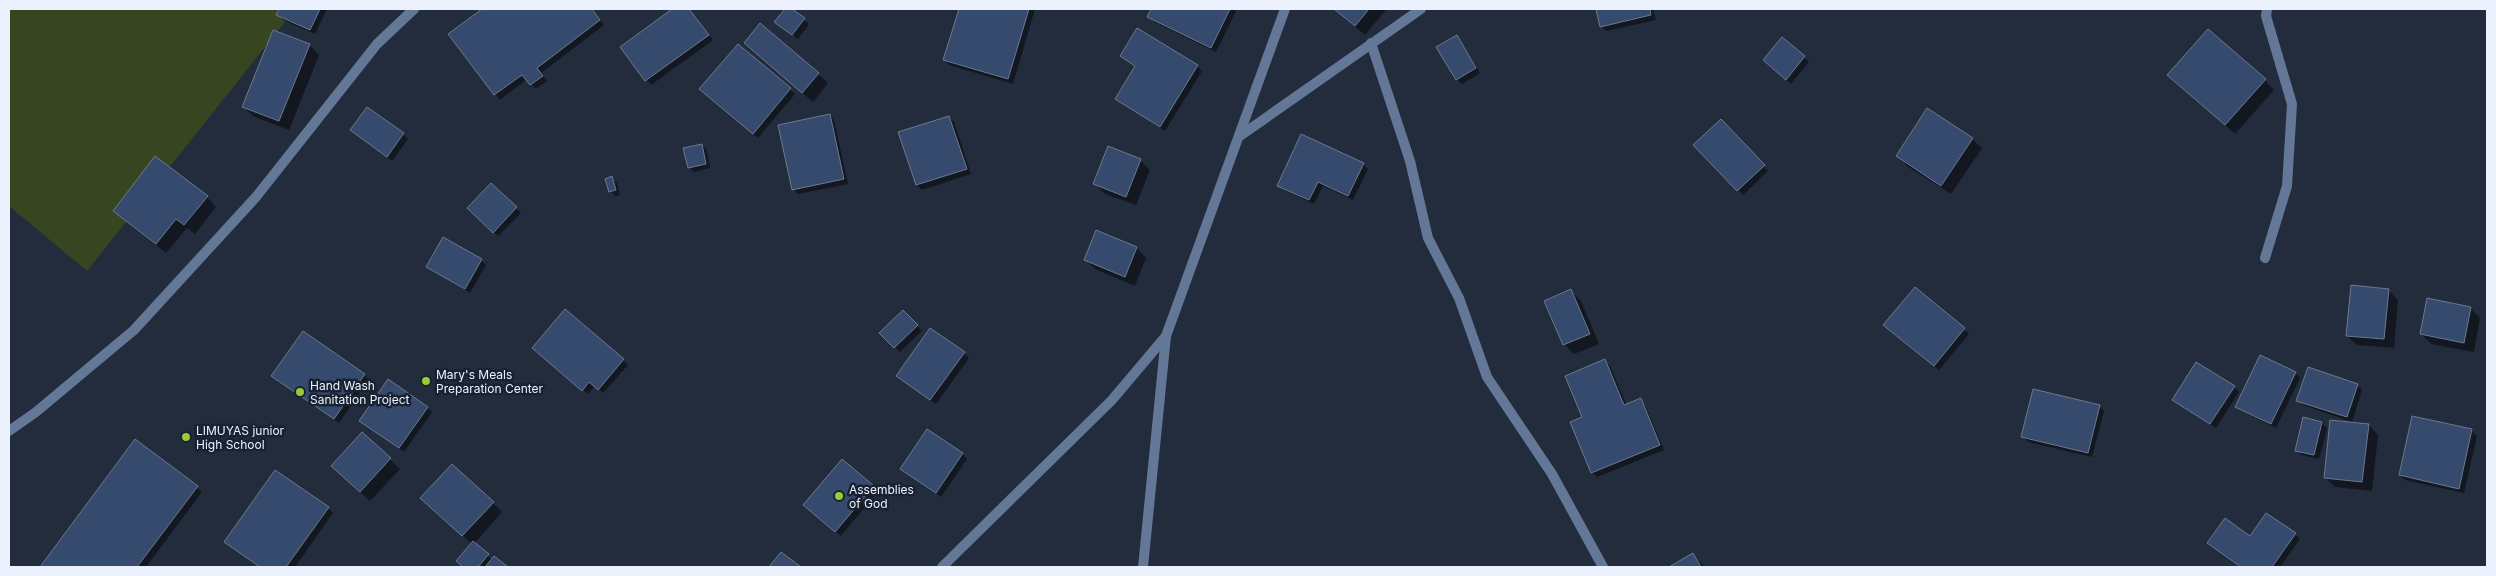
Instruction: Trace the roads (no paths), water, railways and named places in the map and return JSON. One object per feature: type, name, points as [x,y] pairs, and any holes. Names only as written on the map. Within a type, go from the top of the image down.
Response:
[{"type":"street","points":[[9,431],[36,412],[134,330],[256,197],[377,44],[414,9]]},
{"type":"street","points":[[1143,567],[1166,336],[1285,9]]},
{"type":"street","points":[[1240,137],[1371,43],[1422,9]]},
{"type":"street","points":[[2266,9],[2266,16],[2292,104],[2287,186],[2266,258]]},
{"type":"street","points":[[1371,43],[1410,161],[1428,238],[1459,298],[1487,377],[1552,474],[1603,567]]},
{"type":"street","points":[[942,567],[1112,400],[1166,336]]},
{"type":"place","name":"Mary's Meals Preparation Center","points":[[426,381]]},
{"type":"place","name":"Hand Wash Sanitation Project","points":[[300,392]]},
{"type":"place","name":"LIMUYAS junior High School","points":[[186,437]]},
{"type":"place","name":"Assemblies of God","points":[[839,496]]}]
